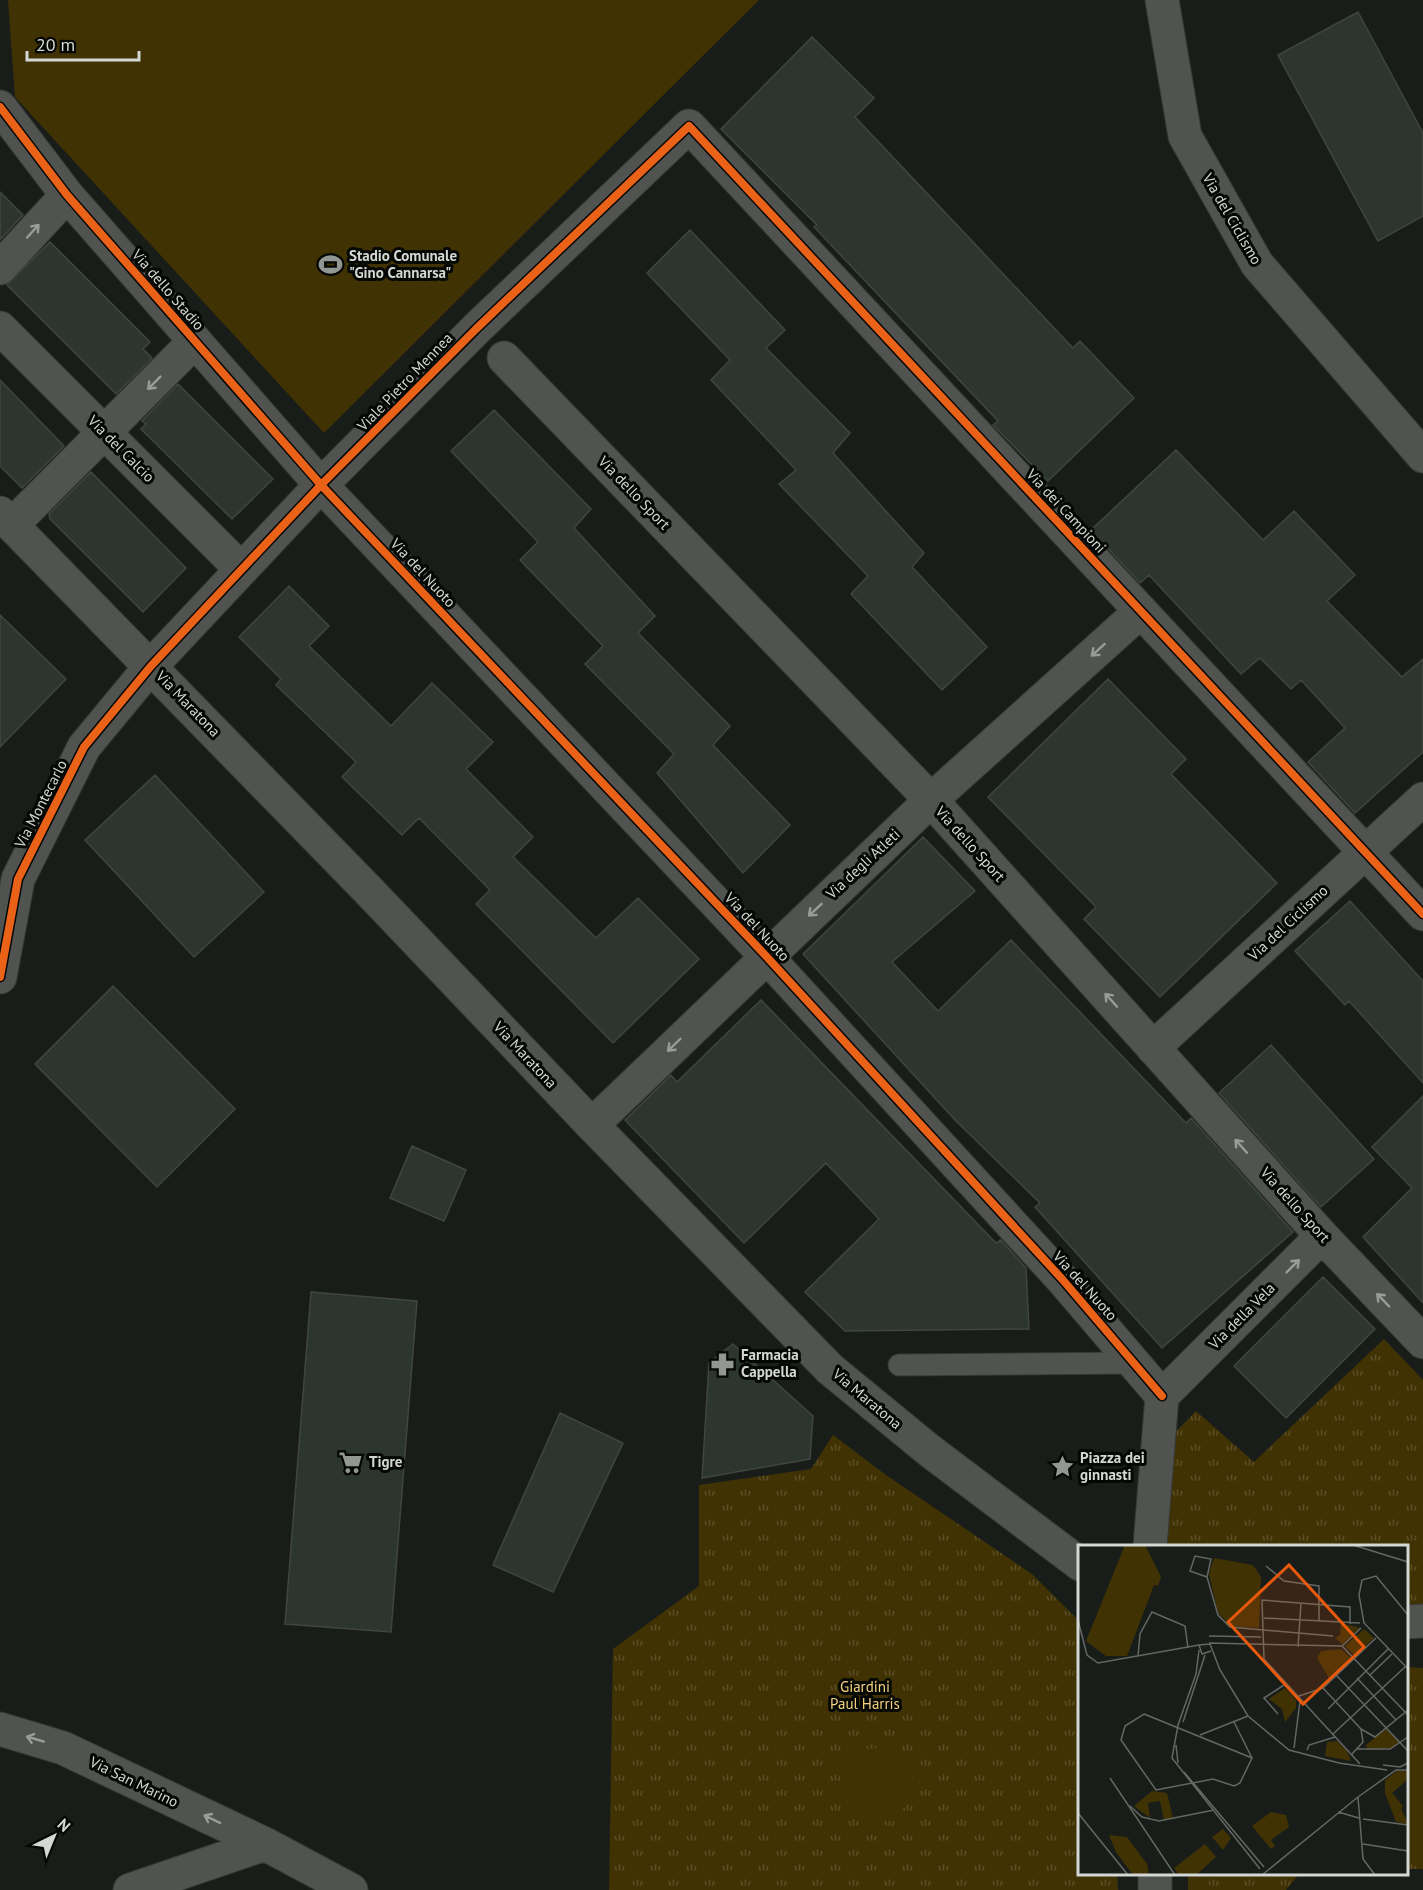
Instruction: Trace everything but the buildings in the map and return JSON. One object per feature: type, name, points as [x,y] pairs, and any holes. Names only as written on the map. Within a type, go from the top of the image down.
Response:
[{"type":"street","name":"Via del Ciclismo","points":[[1162,0],[1185,136],[1257,264],[1423,456]]},
{"type":"street","name":"Via dello Stadio","points":[[0,107],[67,195],[321,485]]},
{"type":"street","name":"Viale Pietro Mennea","points":[[151,666],[321,485],[476,329],[689,126]]},
{"type":"street","name":"Via dei Campioni","points":[[689,126],[1423,914]]},
{"type":"street","points":[[0,268],[67,195]]},
{"type":"street","name":"Via del Calcio","points":[[0,328],[241,569]]},
{"type":"street","points":[[6,519],[105,433],[195,341]]},
{"type":"street","name":"Via dello Sport","points":[[504,358],[931,800],[1322,1236],[1423,1342]]},
{"type":"street","name":"Via del Nuoto","points":[[321,485],[766,956],[1135,1363],[1162,1396]]},
{"type":"street","name":"Via Maratona","points":[[6,519],[830,1369],[913,1437],[1078,1562]]},
{"type":"street","name":"Via degli Atleti","points":[[592,1125],[931,800],[1141,611]]},
{"type":"street","name":"Via Montecarlo","points":[[0,976],[18,879],[84,747],[151,666]]},
{"type":"street","name":"Via del Ciclismo","points":[[1153,1048],[1423,799]]},
{"type":"street","name":"Via della Vela","points":[[1162,1396],[1322,1236]]},
{"type":"street","points":[[1150,1545],[1162,1396]]},
{"type":"street","name":"Via San Marino","points":[[0,1729],[63,1748],[265,1844],[351,1890]]},
{"type":"street","points":[[130,1890],[265,1844]]},
{"type":"lane","points":[[898,1365],[1135,1363]]},
{"type":"green space","name":"Stadio Comunale \"Gino Cannarsa\"","points":[[8,0],[759,0],[324,433],[15,97]]},
{"type":"green space","points":[[1384,1339],[1423,1380],[1423,1607],[1408,1607],[1408,1545],[1168,1545],[1160,1448],[1196,1411],[1254,1462]]},
{"type":"green space","name":"Giardini Paul Harris","points":[[833,1435],[886,1475],[1032,1574],[1078,1620],[1078,1875],[1117,1875],[1118,1890],[609,1890],[613,1649],[699,1586],[699,1485],[811,1469]]},
{"type":"green space","points":[[1408,1667],[1423,1668],[1423,1869],[1408,1869]]},
{"type":"green space","points":[[889,1748],[912,1769],[912,1799],[892,1821],[862,1821],[840,1801],[840,1771],[860,1749]]},
{"type":"green space","points":[[1408,1751],[1423,1751],[1423,1852],[1408,1853]]},
{"type":"green space","points":[[1188,1875],[1298,1875],[1286,1890],[1188,1890]]},
{"type":"cycle path","points":[[0,107],[67,195],[321,485],[766,956],[1062,1279],[1162,1396]]},
{"type":"cycle path","points":[[0,977],[18,879],[84,747],[151,666],[321,485],[476,329],[689,126],[1423,914]]},
{"type":"place","name":"Stadio Comunale \"Gino Cannarsa\"","points":[[331,265]]},
{"type":"place","name":"Farmacia Cappella","points":[[723,1364]]},
{"type":"place","name":"Tigre","points":[[351,1462]]},
{"type":"place","name":"Piazza dei ginnasti","points":[[1062,1467]]}]
